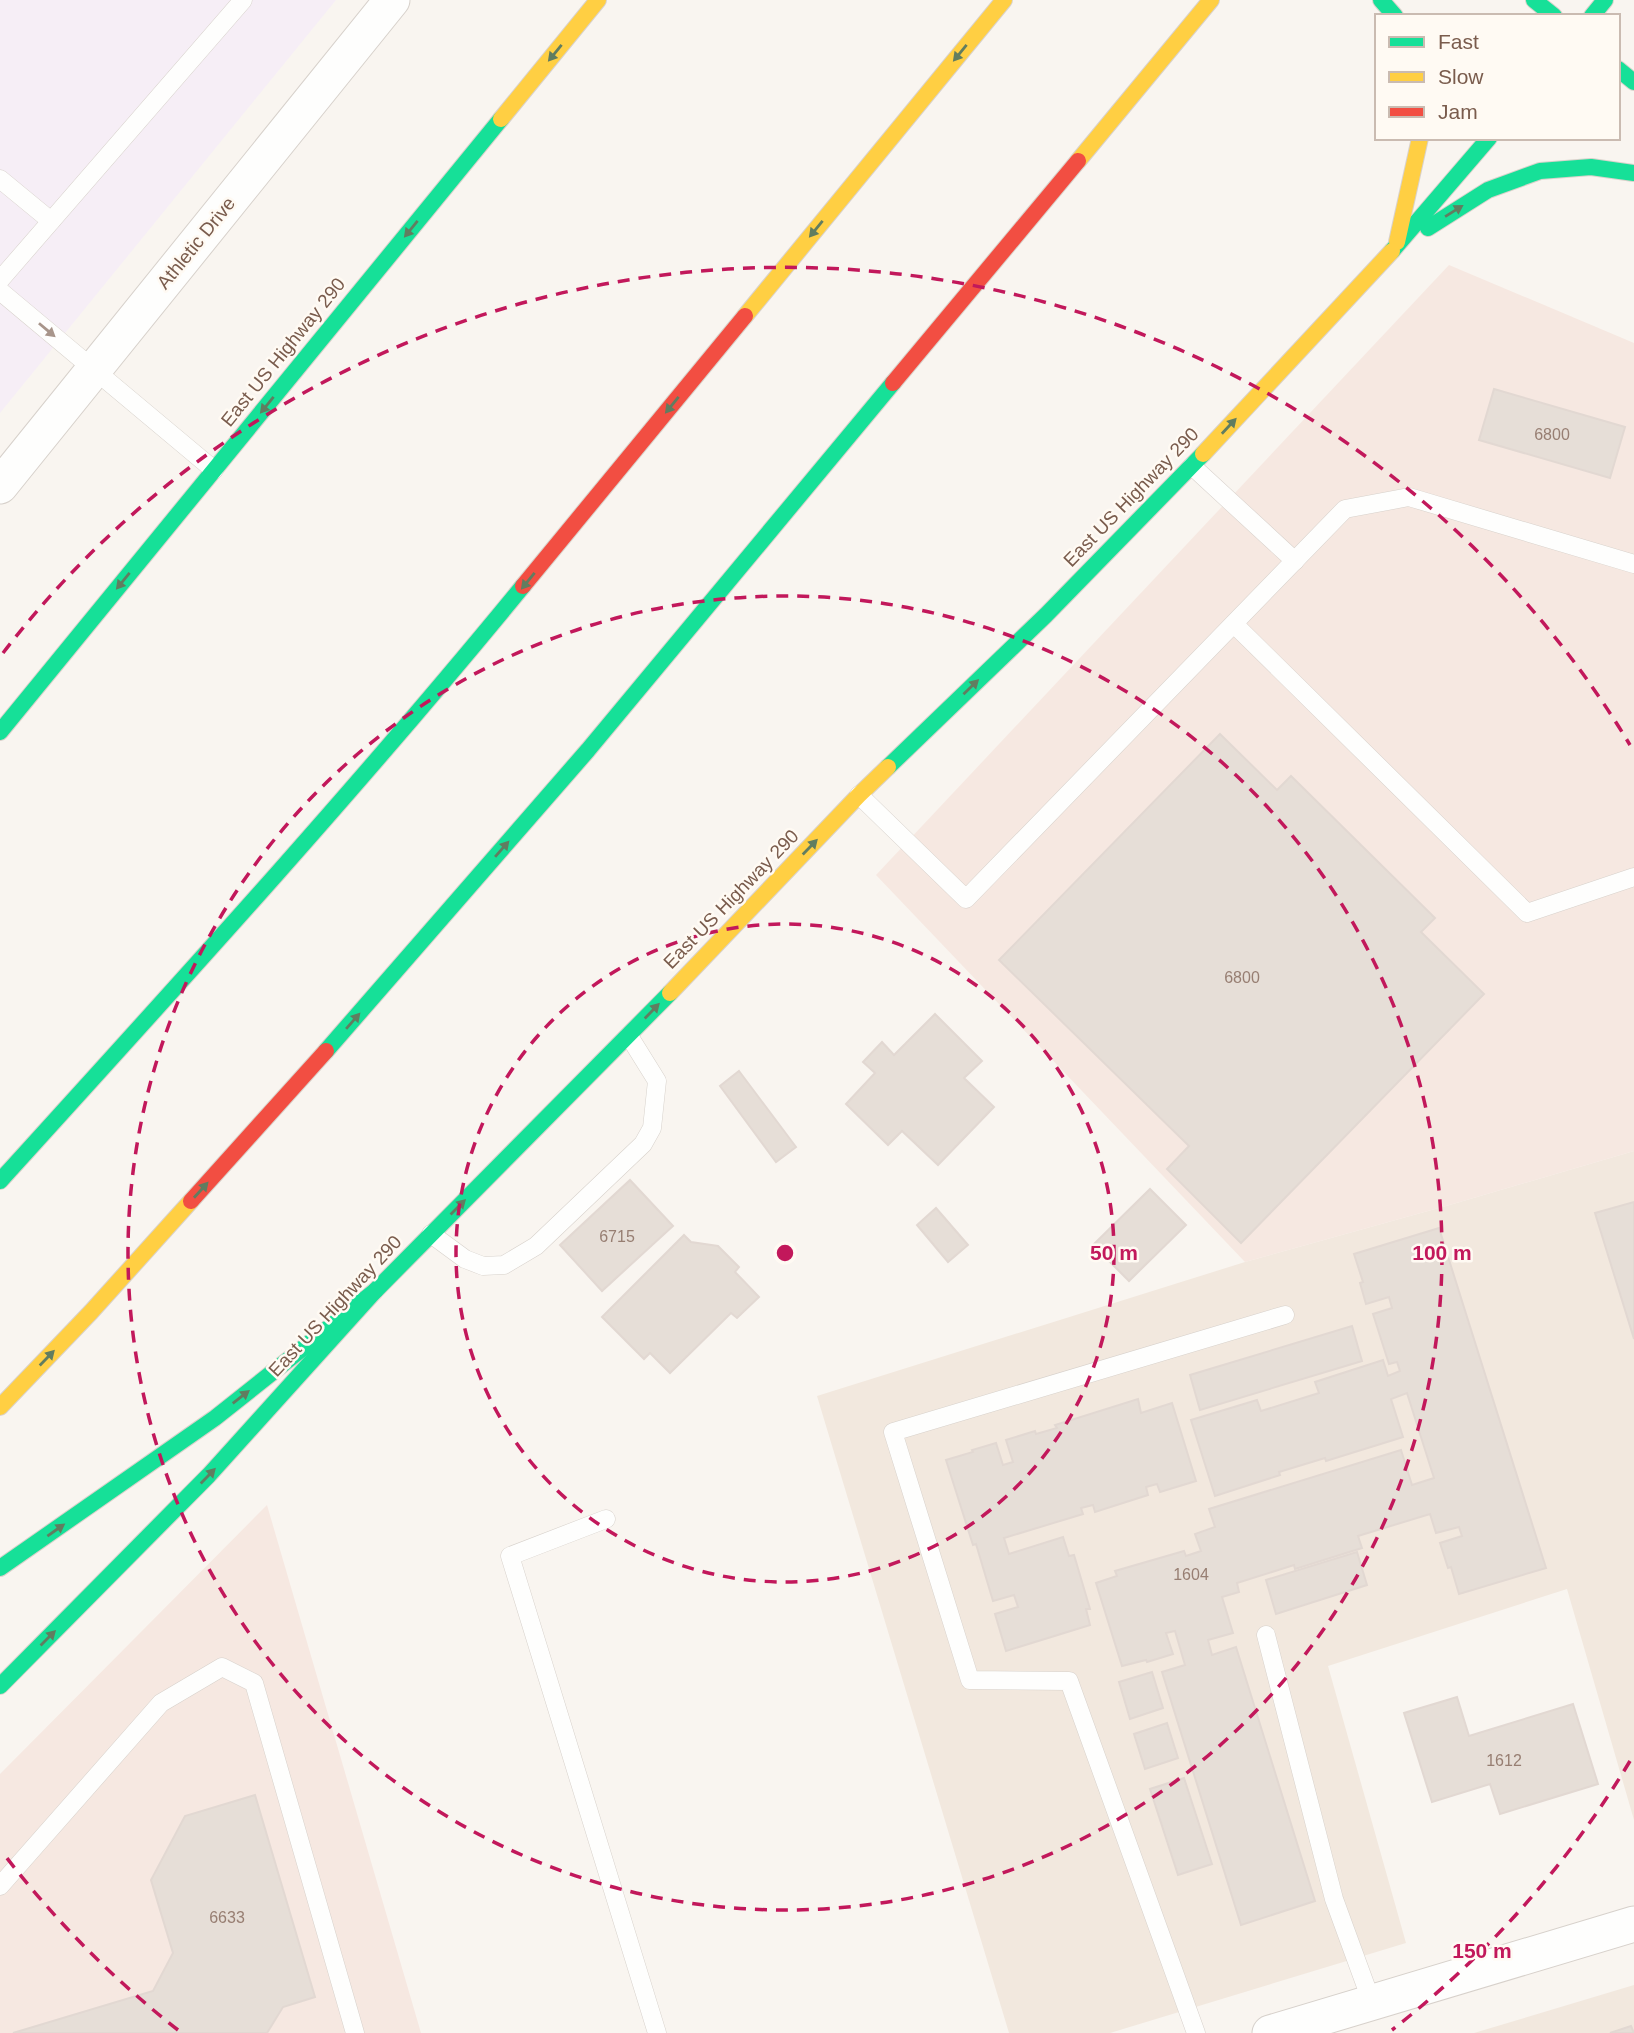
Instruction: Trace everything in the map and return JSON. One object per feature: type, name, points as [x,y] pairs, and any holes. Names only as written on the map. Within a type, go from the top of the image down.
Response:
[{"type":"main road","name":"East US Highway 290","points":[[0,732],[598,0]]},
{"type":"main road","points":[[0,1181],[214,945],[466,657],[1004,0]]},
{"type":"main road","points":[[1381,0],[1393,14]]},
{"type":"main road","points":[[1534,0],[1551,14]]},
{"type":"main road","points":[[1594,14],[1605,0]]},
{"type":"main road","points":[[0,1407],[91,1311],[318,1060],[588,750],[1208,3]]},
{"type":"main road","points":[[1620,71],[1634,82]]},
{"type":"main road","points":[[1396,247],[1420,140]]},
{"type":"main road","name":"East US Highway 290","points":[[0,1686],[209,1475],[375,1291],[629,1036],[859,795],[1046,615],[1192,466],[1396,247],[1487,140]]},
{"type":"main road","points":[[1396,247],[1488,190],[1540,172],[1591,167],[1634,173]]},
{"type":"main road","points":[[0,1568],[215,1418],[375,1291]]},
{"type":"street","name":"Athletic Drive","points":[[0,486],[392,0]]},
{"type":"street","points":[[1270,2033],[1634,1924]]},
{"type":"lane","points":[[0,279],[243,0]]},
{"type":"lane","points":[[0,179],[51,220]]},
{"type":"lane","points":[[0,291],[214,470]]},
{"type":"lane","points":[[1192,466],[1295,561]]},
{"type":"lane","points":[[859,795],[966,899],[1345,509],[1409,497],[1634,564]]},
{"type":"lane","points":[[1234,624],[1527,913],[1634,877]]},
{"type":"lane","points":[[431,1234],[465,1259],[483,1266],[504,1265],[536,1246],[643,1143],[652,1128],[657,1081],[629,1036]]},
{"type":"lane","points":[[1196,2033],[1069,1681],[970,1680],[893,1432],[1285,1315]]},
{"type":"lane","points":[[607,1519],[509,1556],[657,2033]]},
{"type":"lane","points":[[1266,1635],[1334,1899],[1372,2003]]},
{"type":"lane","points":[[0,1886],[161,1703],[222,1667],[254,1683],[355,2033]]},
{"type":"shaded area","points":[[0,0],[336,0],[0,413]]},
{"type":"shaded area","points":[[1449,265],[1634,343],[1634,1151],[1245,1262],[876,875]]},
{"type":"shaded area","points":[[1634,1151],[1634,1820],[1567,1589],[1328,1666],[1406,1943],[1110,2033],[1009,2033],[817,1396],[1245,1262]]},
{"type":"shaded area","points":[[267,1505],[421,2033],[0,2033],[0,1774]]},
{"type":"shaded area","points":[[1634,1985],[1634,2033],[1474,2033]]},
{"type":"building","points":[[1494,389],[1625,427],[1610,478],[1479,440]]},
{"type":"building","points":[[1220,734],[1277,790],[1291,776],[1435,918],[1421,932],[1484,994],[1241,1243],[1167,1169],[1189,1146],[999,960]]},
{"type":"building","points":[[935,1014],[982,1061],[964,1078],[994,1107],[938,1165],[902,1131],[888,1145],[846,1104],[875,1073],[863,1062],[882,1042],[894,1055]]},
{"type":"building","points":[[739,1071],[796,1147],[776,1162],[720,1086]]},
{"type":"building","points":[[630,1180],[673,1226],[602,1291],[560,1245]]},
{"type":"building","points":[[1150,1189],[1186,1225],[1129,1281],[1093,1245]]},
{"type":"building","points":[[1634,1202],[1634,1339],[1595,1213]]},
{"type":"building","points":[[936,1208],[968,1245],[948,1262],[917,1225]]},
{"type":"building","points":[[1439,1228],[1546,1568],[1459,1594],[1440,1543],[1462,1536],[1459,1527],[1436,1533],[1430,1514],[1358,1536],[1362,1548],[1295,1569],[1294,1565],[1237,1583],[1239,1592],[1222,1597],[1233,1633],[1208,1640],[1212,1655],[1236,1647],[1315,1901],[1241,1925],[1162,1672],[1185,1665],[1175,1631],[1166,1633],[1173,1654],[1122,1666],[1096,1583],[1117,1576],[1115,1571],[1184,1551],[1186,1556],[1201,1551],[1195,1534],[1215,1527],[1209,1509],[1401,1450],[1412,1485],[1434,1478],[1407,1393],[1391,1399],[1403,1437],[1326,1461],[1325,1458],[1279,1472],[1280,1475],[1215,1496],[1191,1420],[1257,1400],[1261,1411],[1319,1393],[1315,1382],[1383,1360],[1388,1376],[1400,1371],[1397,1362],[1389,1364],[1373,1314],[1392,1308],[1389,1297],[1366,1304],[1360,1283],[1363,1282],[1354,1254]]},
{"type":"building","points":[[684,1235],[691,1242],[718,1246],[739,1267],[735,1272],[759,1297],[737,1318],[731,1313],[670,1373],[650,1353],[644,1359],[602,1317]]},
{"type":"building","points":[[1352,1326],[1362,1361],[1200,1410],[1190,1375]]},
{"type":"building","points":[[1138,1399],[1141,1413],[1172,1403],[1196,1481],[1160,1492],[1157,1484],[1146,1487],[1148,1495],[1095,1512],[1093,1505],[1081,1508],[1083,1514],[1004,1538],[1009,1554],[1063,1537],[1069,1556],[1074,1555],[1090,1609],[1086,1609],[1090,1625],[1006,1651],[995,1614],[1018,1607],[1014,1595],[993,1601],[946,1460],[996,1443],[1003,1465],[1013,1462],[1006,1440],[1035,1431],[1036,1434],[1057,1428],[1055,1425]]},
{"type":"building","points":[[1357,1552],[1367,1585],[1276,1614],[1266,1580]]},
{"type":"building","points":[[1152,1672],[1163,1708],[1130,1719],[1119,1682]]},
{"type":"building","points":[[1457,1697],[1469,1736],[1573,1704],[1598,1784],[1500,1814],[1490,1784],[1432,1802],[1404,1713]]},
{"type":"building","points":[[1167,1723],[1178,1758],[1145,1769],[1134,1734]]},
{"type":"building","points":[[1184,1778],[1212,1864],[1178,1875],[1150,1789]]},
{"type":"building","points":[[255,1795],[315,1997],[283,2007],[267,2033],[13,2033],[153,1991],[173,1953],[151,1880],[185,1816]]},
{"type":"building","points":[[1631,2026],[1634,2033],[1610,2033]]},
{"type":"traffic: fast","points":[[1381,0],[1393,14]]},
{"type":"traffic: fast","points":[[1534,0],[1552,14]]},
{"type":"traffic: fast","points":[[1594,14],[1605,0]]},
{"type":"traffic: fast","points":[[1620,71],[1634,82]]},
{"type":"traffic: fast","points":[[0,732],[501,119]]},
{"type":"traffic: fast","points":[[1392,251],[1487,140]]},
{"type":"traffic: fast","points":[[1428,228],[1488,190],[1540,171],[1591,167],[1634,173]]},
{"type":"traffic: fast","points":[[326,1051],[588,750],[893,383]]},
{"type":"traffic: fast","points":[[888,767],[1046,615],[1203,454]]},
{"type":"traffic: fast","points":[[0,1181],[331,812],[523,586]]},
{"type":"traffic: fast","points":[[0,1686],[209,1475],[375,1291],[670,993]]},
{"type":"traffic: fast","points":[[0,1568],[215,1418],[375,1291]]},
{"type":"traffic: slow","points":[[501,119],[598,0]]},
{"type":"traffic: slow","points":[[745,316],[1004,0]]},
{"type":"traffic: slow","points":[[1078,161],[1211,0]]},
{"type":"traffic: slow","points":[[1397,242],[1420,140]]},
{"type":"traffic: slow","points":[[1203,454],[1392,251]]},
{"type":"traffic: slow","points":[[670,993],[888,767]]},
{"type":"traffic: slow","points":[[0,1407],[91,1312],[191,1201]]},
{"type":"traffic: jam","points":[[893,383],[1078,161]]},
{"type":"traffic: jam","points":[[523,586],[745,316]]},
{"type":"traffic: jam","points":[[191,1201],[326,1051]]}]
